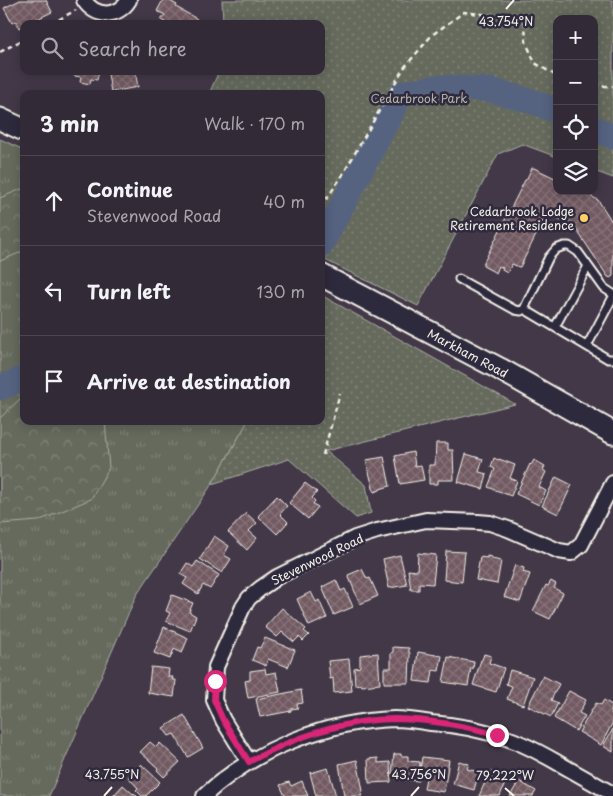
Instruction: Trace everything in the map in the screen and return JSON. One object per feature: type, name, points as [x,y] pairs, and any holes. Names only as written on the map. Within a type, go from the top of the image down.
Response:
[{"type":"main road","points":[[0,118],[20,128]]},
{"type":"main road","name":"Markham Road","points":[[330,280],[500,369],[613,433]]},
{"type":"street","points":[[85,2],[93,10],[101,14],[110,14],[126,6],[129,0]]},
{"type":"street","name":"Stevenwood Road","points":[[249,762],[223,720],[214,700],[216,667],[243,607],[249,598],[260,588],[277,577],[355,538],[376,531],[426,520],[490,524],[508,529],[559,551],[571,553],[581,546],[613,483]]},
{"type":"street","points":[[204,796],[231,773],[264,753],[288,742],[330,728],[396,719],[475,729],[510,739],[613,794]]},
{"type":"lane","points":[[524,309],[549,257],[556,248],[569,246],[578,252],[604,288],[613,296],[587,346]]},
{"type":"lane","points":[[555,327],[588,266]]},
{"type":"lane","points":[[459,279],[515,310],[524,309],[608,359],[613,359]]},
{"type":"path","points":[[57,20],[85,2]]},
{"type":"path","points":[[325,201],[342,176],[403,69],[432,35],[464,12],[514,15],[525,24],[526,42],[535,62],[553,74]]},
{"type":"path","points":[[0,52],[20,41]]},
{"type":"path","points":[[598,85],[613,86]]},
{"type":"path","points":[[323,455],[340,393]]},
{"type":"green space","name":"Cedarbrook Park","points":[[222,0],[613,0],[613,178],[598,172],[598,15],[553,15],[553,156],[522,144],[498,154],[418,306],[325,260],[325,90],[211,90],[217,75],[325,75],[325,20],[223,20]]},
{"type":"green space","points":[[0,139],[20,148],[20,425],[246,425],[212,484],[136,596],[49,796],[0,796]]},
{"type":"green space","points":[[20,190],[20,253],[0,261],[0,198]]},
{"type":"green space","points":[[325,297],[515,404],[326,451],[366,485],[371,513],[356,518],[289,459],[212,484],[246,425],[325,425]]},
{"type":"green space","points":[[20,399],[20,425],[105,425],[109,468],[91,499],[38,521],[0,524],[0,418]]},
{"type":"building","points":[[20,0],[46,0],[52,12],[35,20],[20,20],[19,28],[16,21],[12,23],[4,8]]},
{"type":"building","points":[[163,0],[168,0],[197,19],[161,20],[165,15],[157,11]]},
{"type":"building","points":[[98,75],[97,80],[91,79],[90,84],[80,82],[81,77],[74,76]]},
{"type":"building","points":[[108,75],[136,75],[138,87],[111,90]]},
{"type":"building","name":"Cedarbrook Lodge Retirement Residence","points":[[532,168],[534,168],[553,177],[553,195],[589,195],[598,200],[613,223],[613,276],[608,277],[574,226],[547,213],[520,267],[512,264],[507,273],[499,266],[496,273],[483,266]]},
{"type":"building","points":[[436,443],[448,443],[448,450],[453,450],[454,480],[438,480],[438,484],[429,484],[429,465],[435,465]]},
{"type":"building","points":[[413,452],[415,466],[421,465],[424,480],[400,484],[395,456]]},
{"type":"building","points":[[466,454],[483,459],[479,472],[487,474],[483,489],[458,482]]},
{"type":"building","points":[[384,457],[390,486],[374,492],[366,460]]},
{"type":"building","points":[[494,458],[515,465],[510,478],[517,481],[511,496],[488,487],[495,469],[491,467]]},
{"type":"building","points":[[534,460],[545,466],[543,470],[546,472],[539,487],[546,491],[539,505],[516,494],[530,464]]},
{"type":"building","points":[[556,477],[572,485],[558,514],[542,506]]},
{"type":"building","points":[[305,483],[317,492],[312,498],[315,501],[313,504],[318,507],[308,519],[289,503]]},
{"type":"building","points":[[277,496],[287,506],[280,514],[288,522],[277,534],[258,516]]},
{"type":"building","points":[[246,513],[257,523],[249,531],[257,538],[247,550],[228,532]]},
{"type":"building","points":[[214,536],[229,546],[224,555],[231,559],[222,573],[200,559]]},
{"type":"building","points":[[446,551],[465,552],[462,582],[444,580]]},
{"type":"building","points":[[418,553],[436,555],[433,584],[419,583],[419,590],[411,590],[408,570],[417,571]]},
{"type":"building","points":[[400,555],[407,585],[389,588],[383,559]]},
{"type":"building","points":[[487,556],[501,561],[497,584],[476,580],[480,557],[487,558]]},
{"type":"building","points":[[197,561],[219,575],[210,589],[203,585],[198,594],[183,584],[187,578],[180,574],[187,563],[193,567]]},
{"type":"building","points":[[515,565],[524,568],[523,572],[530,574],[520,602],[504,597]]},
{"type":"building","points":[[362,569],[367,579],[370,578],[378,596],[360,604],[348,575]]},
{"type":"building","points":[[336,580],[341,591],[345,589],[353,607],[334,615],[322,587]]},
{"type":"building","points":[[551,581],[556,584],[554,588],[563,593],[550,619],[533,611],[546,585],[548,586]]},
{"type":"building","points":[[311,592],[316,602],[319,600],[327,618],[309,626],[297,599]]},
{"type":"building","points":[[172,595],[193,603],[189,612],[196,616],[190,631],[166,621],[170,613],[166,611]]},
{"type":"building","points":[[282,608],[306,629],[304,631],[309,635],[303,641],[299,637],[294,642],[282,632],[277,637],[265,627]]},
{"type":"building","points":[[164,627],[188,638],[182,653],[174,649],[170,659],[154,653]]},
{"type":"building","points":[[265,638],[295,650],[288,667],[268,659],[266,666],[252,660],[257,647],[260,648]]},
{"type":"building","points":[[393,647],[409,648],[409,683],[384,683],[384,668],[391,668]]},
{"type":"building","points":[[418,652],[442,656],[439,671],[433,670],[431,683],[414,681]]},
{"type":"building","points":[[378,653],[380,684],[355,685],[354,668],[360,667],[360,655]]},
{"type":"building","points":[[484,654],[491,656],[489,663],[504,668],[496,692],[473,685]]},
{"type":"building","points":[[448,657],[474,662],[468,686],[443,682]]},
{"type":"building","points":[[349,659],[352,691],[334,693],[333,678],[330,679],[328,661]]},
{"type":"building","points":[[151,667],[169,669],[168,677],[173,677],[172,680],[176,680],[174,697],[148,693]]},
{"type":"building","points":[[265,669],[266,674],[276,672],[280,692],[248,698],[245,681],[250,680],[250,671]]},
{"type":"building","points":[[510,670],[533,677],[523,705],[507,699],[512,686],[506,684]]},
{"type":"building","points":[[543,676],[559,684],[551,700],[558,703],[551,717],[528,706]]},
{"type":"building","points":[[301,690],[303,703],[297,704],[298,708],[260,717],[256,699]]},
{"type":"building","points":[[569,691],[586,700],[579,713],[585,716],[576,731],[554,718]]},
{"type":"building","points":[[604,700],[613,706],[611,714],[613,715],[613,722],[601,745],[579,732],[596,703],[601,705]]},
{"type":"building","points":[[184,715],[203,748],[188,757],[174,734],[169,736],[163,728]]},
{"type":"building","points":[[613,729],[613,752],[603,746]]},
{"type":"building","points":[[150,742],[156,747],[160,743],[180,762],[164,777],[157,770],[158,768],[140,752]]},
{"type":"building","points":[[394,754],[408,756],[408,761],[420,762],[419,781],[396,779],[396,774],[392,774]]},
{"type":"building","points":[[422,757],[449,760],[444,792],[424,789],[427,772],[420,771]]},
{"type":"building","points":[[378,758],[378,763],[390,762],[391,782],[369,783],[368,759]]},
{"type":"building","points":[[357,760],[363,791],[361,792],[362,796],[344,796],[339,764]]},
{"type":"building","points":[[459,761],[469,764],[467,769],[479,772],[474,790],[453,784]]},
{"type":"building","points":[[141,764],[160,782],[146,796],[142,796],[136,790],[138,788],[128,777]]},
{"type":"building","points":[[328,768],[336,796],[316,796],[310,773]]},
{"type":"building","points":[[490,771],[507,778],[500,796],[479,796]]},
{"type":"building","points":[[302,781],[308,796],[285,796],[280,785],[289,782],[291,786]]},
{"type":"building","points":[[519,781],[536,791],[533,796],[510,796]]},
{"type":"building","points":[[123,785],[133,794],[137,796],[113,796]]},
{"type":"waterway","points":[[325,237],[402,93],[438,87],[490,90],[528,100],[553,109]]},
{"type":"waterway","points":[[598,130],[613,137]]},
{"type":"waterway","points":[[0,388],[20,380]]},
{"type":"place","name":"Cedarbrook Lodge Retirement Residence","points":[[584,218]]},
{"type":"route","points":[[215,681],[214,700],[223,720],[249,762],[288,742],[330,728],[384,720],[396,719],[445,724],[497,735]]}]
